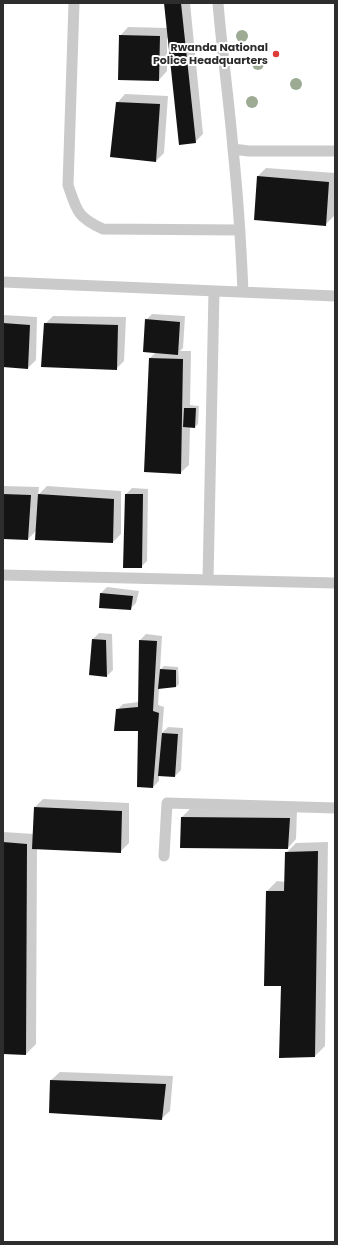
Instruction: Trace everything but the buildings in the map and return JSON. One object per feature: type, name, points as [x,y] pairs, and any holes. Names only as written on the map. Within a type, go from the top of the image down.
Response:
[{"type":"lane","points":[[74,3],[68,185],[76,208],[86,221],[103,229],[240,230]]},
{"type":"lane","points":[[218,3],[222,54],[233,149],[240,230],[243,292]]},
{"type":"lane","points":[[233,149],[264,151],[335,151]]},
{"type":"lane","points":[[3,282],[335,296]]},
{"type":"lane","points":[[208,580],[214,291]]},
{"type":"lane","points":[[3,575],[335,583]]},
{"type":"lane","points":[[164,856],[167,803],[335,808]]},
{"type":"place","name":"Rwanda National Police Headquarters","points":[[276,54]]}]
